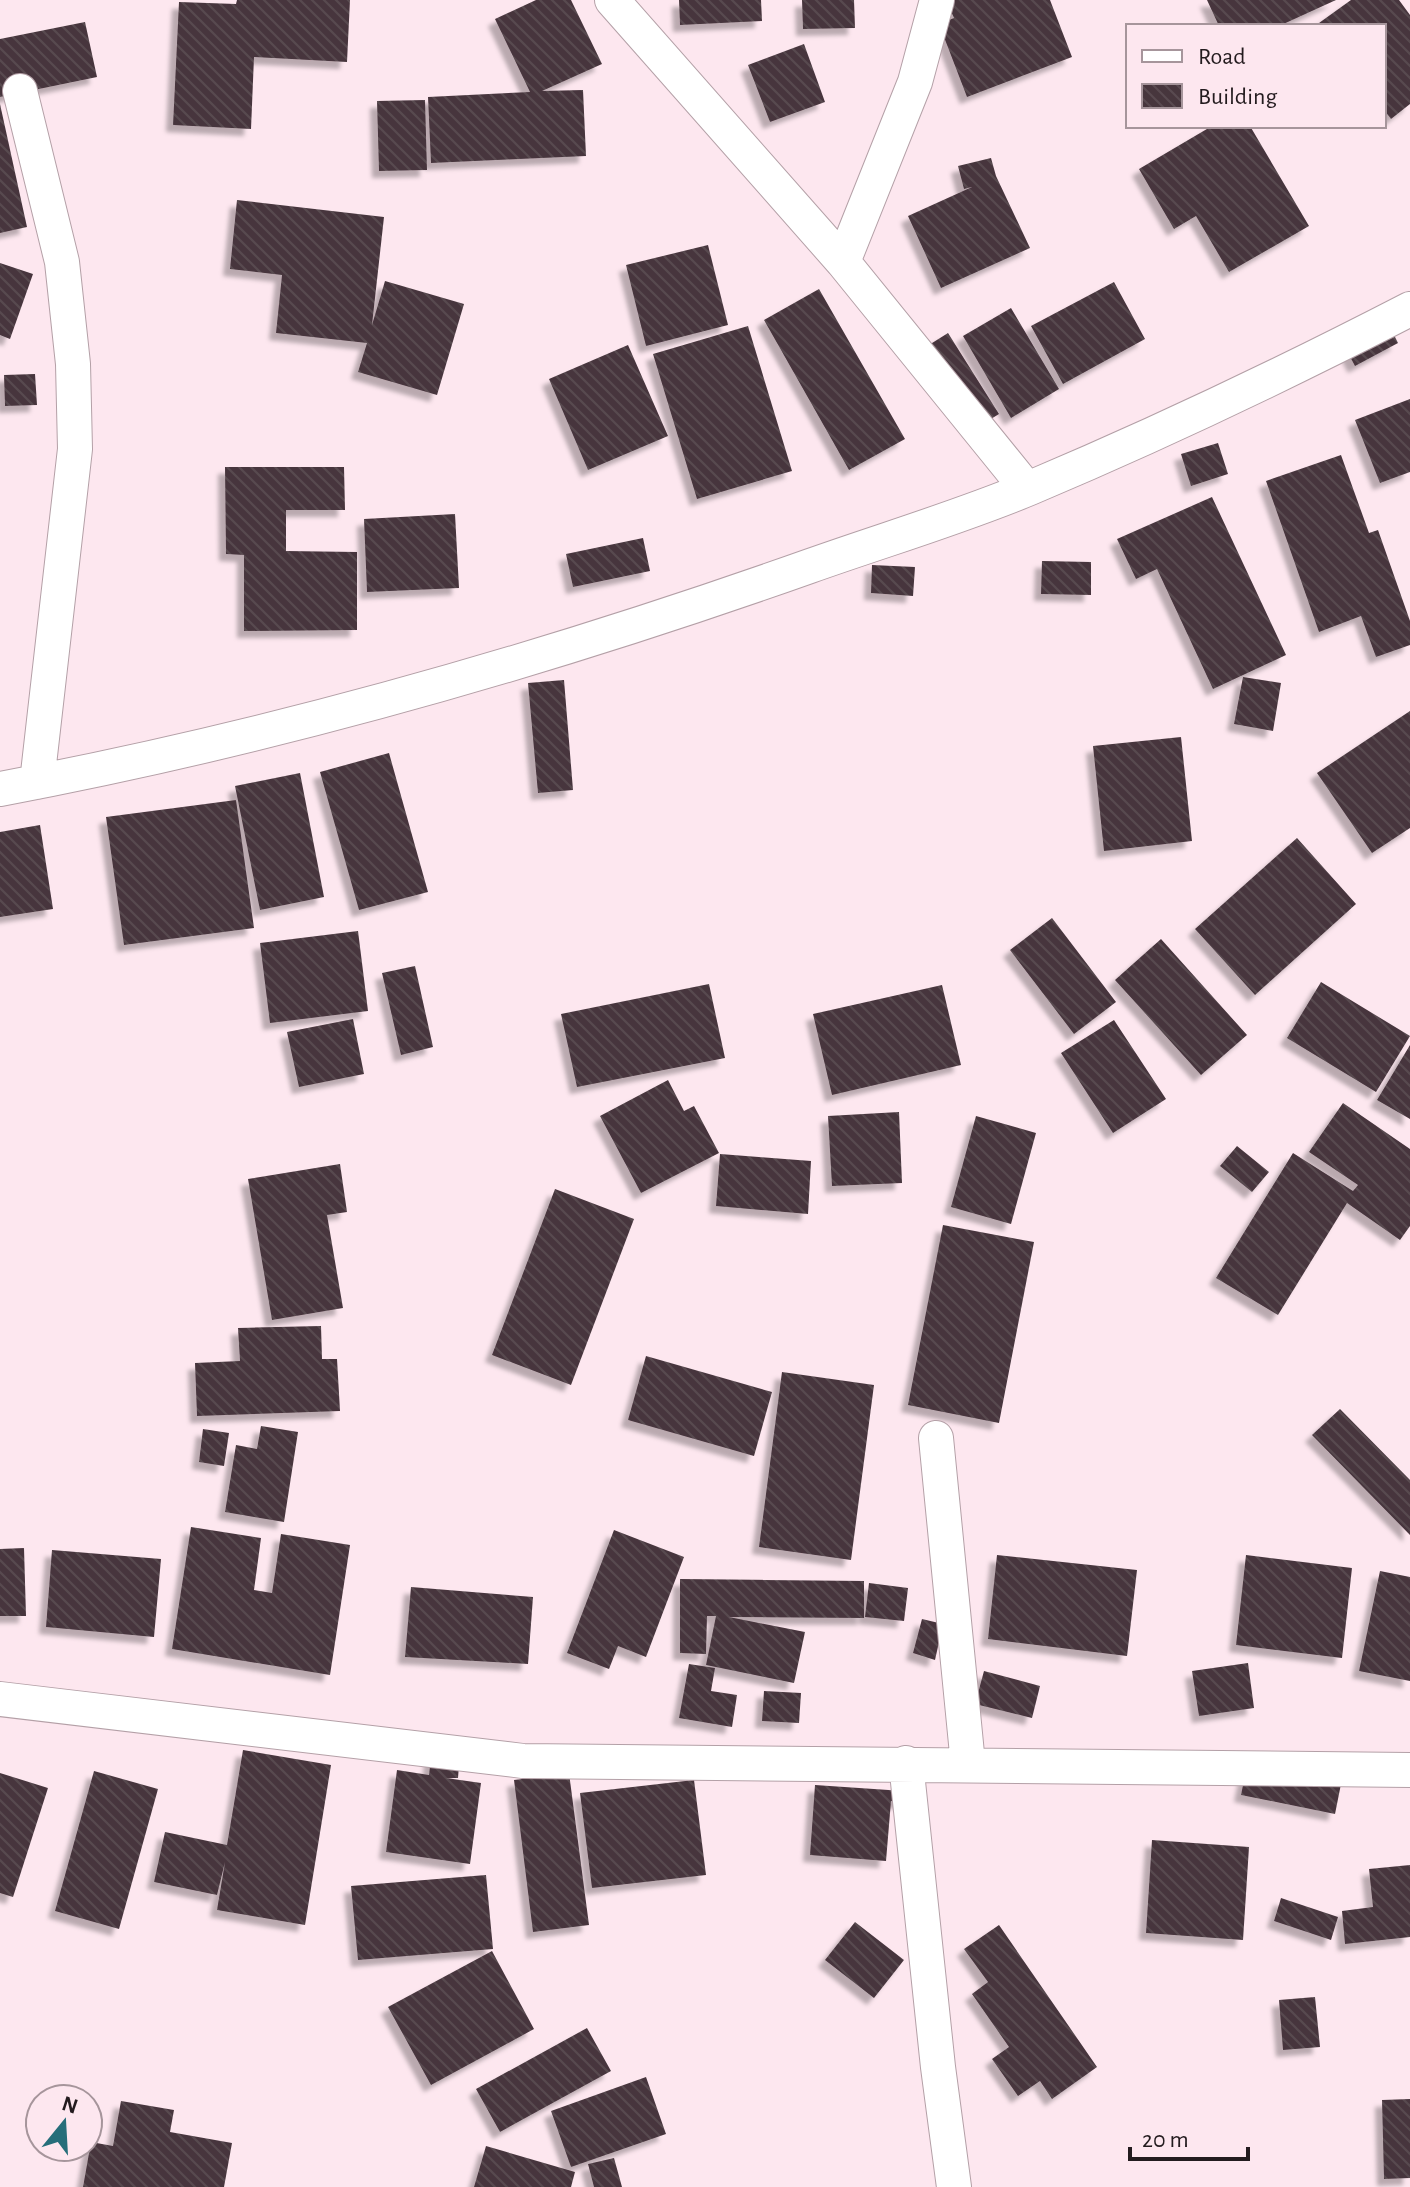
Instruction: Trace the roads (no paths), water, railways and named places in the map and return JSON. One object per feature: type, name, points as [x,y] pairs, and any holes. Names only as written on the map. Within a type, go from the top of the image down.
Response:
[{"type":"street","points":[[612,0],[843,262],[1027,489]]},
{"type":"street","points":[[843,262],[915,82],[937,0]]},
{"type":"street","points":[[20,91],[62,262],[74,392],[75,449],[37,782]]},
{"type":"street","points":[[0,789],[316,721],[677,613],[1027,489],[1308,361],[1410,309]]},
{"type":"street","points":[[936,1438],[968,1764]]},
{"type":"street","points":[[0,1699],[523,1761],[1410,1770]]},
{"type":"street","points":[[906,1763],[954,2187]]}]
